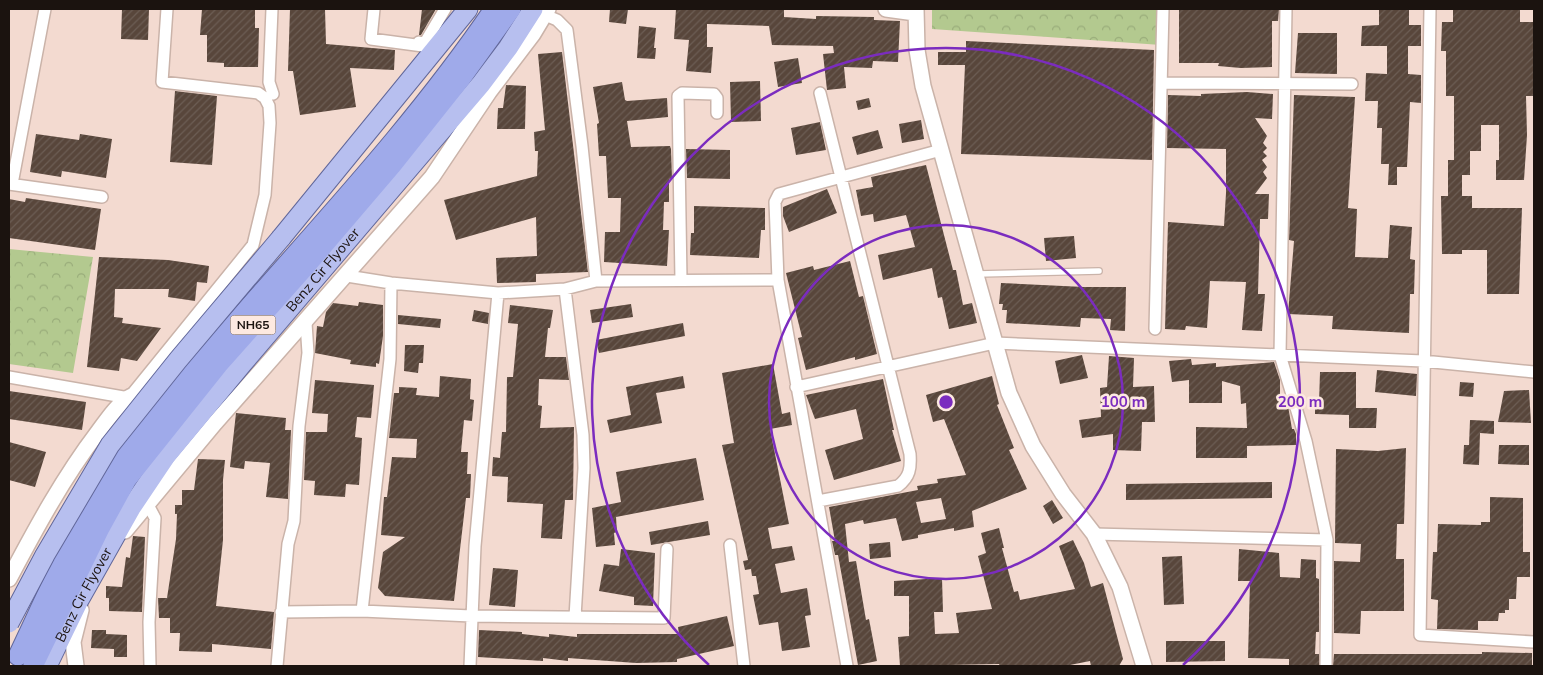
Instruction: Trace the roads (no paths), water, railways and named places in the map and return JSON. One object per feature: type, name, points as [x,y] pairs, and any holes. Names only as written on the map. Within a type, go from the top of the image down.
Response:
[{"type":"highway","name":"NH65","points":[[23,661],[58,572],[109,479],[173,397],[368,172],[470,43],[494,9]]},
{"type":"highway","name":"NH65","points":[[23,661],[127,479],[218,365],[392,165],[462,77],[511,9]]},
{"type":"main road","points":[[9,623],[45,555],[110,445],[468,9]]},
{"type":"main road","name":"Benz Cir Flyover","points":[[47,666],[79,600],[131,508],[166,456],[481,84],[508,48],[542,11]]},
{"type":"street","points":[[46,9],[10,184],[102,197]]},
{"type":"street","points":[[9,579],[29,539],[79,457],[112,413],[129,398],[253,245],[265,195],[270,123],[269,106],[265,98],[258,93],[162,82],[167,9]]},
{"type":"street","points":[[272,9],[269,82],[273,94]]},
{"type":"street","points":[[374,9],[371,39],[421,44],[445,9]]},
{"type":"street","points":[[886,9],[915,11],[917,50],[923,86],[1009,393],[1033,446],[1063,494],[1094,534],[1120,587],[1144,666]]},
{"type":"street","points":[[1156,328],[1163,9]]},
{"type":"street","points":[[1286,9],[1280,355],[1306,441],[1327,540],[1326,666]]},
{"type":"street","points":[[1430,9],[1420,636],[1534,642]]},
{"type":"street","points":[[76,666],[73,642],[83,605],[107,557],[147,503],[259,372],[306,323],[432,177],[489,92],[533,34],[542,11],[557,20],[567,30],[581,136],[596,281]]},
{"type":"street","points":[[1162,83],[1352,84]]},
{"type":"street","points":[[818,501],[898,486],[906,480],[910,468],[910,454],[820,93]]},
{"type":"street","points":[[681,280],[678,96],[682,94],[714,94],[717,98],[717,113]]},
{"type":"street","points":[[847,666],[778,280],[776,198],[783,191],[941,150]]},
{"type":"street","points":[[346,276],[391,283],[498,293],[565,289],[596,281],[778,280]]},
{"type":"street","points":[[362,611],[390,359],[391,283]]},
{"type":"street","points":[[565,289],[584,468],[575,617]]},
{"type":"street","points":[[470,666],[475,546],[498,293]]},
{"type":"street","points":[[277,666],[288,544],[294,521],[298,436],[308,353],[306,323]]},
{"type":"street","points":[[796,387],[995,343],[1423,361],[1534,372]]},
{"type":"street","points":[[9,377],[129,398],[146,394],[173,397]]},
{"type":"street","points":[[147,503],[155,518],[149,615],[150,666]]},
{"type":"street","points":[[1094,534],[1327,540]]},
{"type":"street","points":[[730,545],[744,666]]},
{"type":"street","points":[[281,612],[362,611],[471,616],[664,618],[668,549]]},
{"type":"street","points":[[9,584],[31,576],[58,572]]},
{"type":"lane","points":[[976,274],[1099,271]]}]
